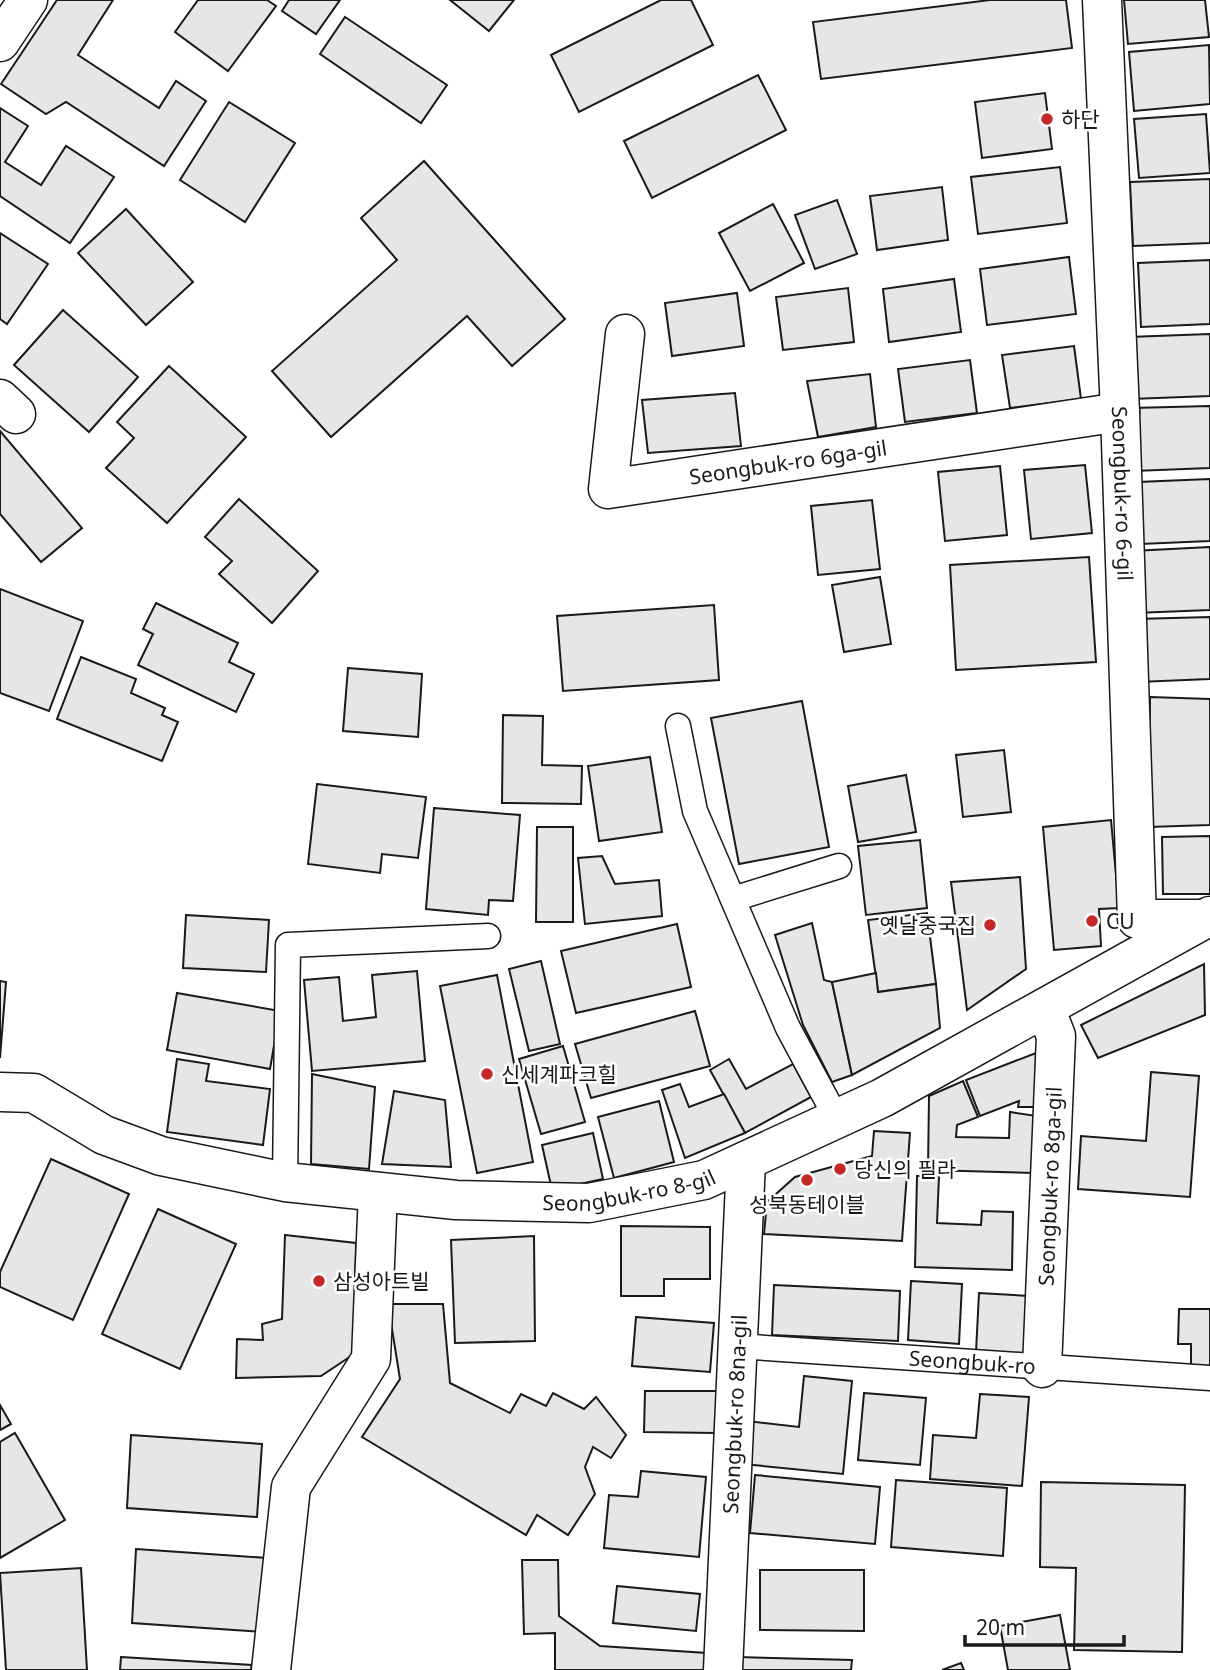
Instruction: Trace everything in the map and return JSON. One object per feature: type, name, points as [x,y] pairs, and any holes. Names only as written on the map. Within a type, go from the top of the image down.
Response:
[{"type":"street","points":[[0,42],[28,0]]},
{"type":"street","name":"Seongbuk-ro 6-gil","points":[[1102,0],[1120,412],[1137,919],[1207,918]]},
{"type":"street","name":"Seongbuk-ro 6ga-gil","points":[[625,334],[608,489],[1120,412]]},
{"type":"street","name":"Seongbuk-ro 8-gil","points":[[0,1093],[34,1093],[104,1135],[161,1156],[285,1182],[456,1200],[589,1203],[704,1180],[746,1161],[881,1098],[1207,918]]},
{"type":"street","name":"Seongbuk-ro 8ga-gil","points":[[1042,1368],[1056,1036],[1045,1008]]},
{"type":"street","name":"Seongbuk-ro 8na-gil","points":[[723,1670],[746,1161]]},
{"type":"street","points":[[271,1670],[291,1488],[371,1359],[378,1192]]},
{"type":"lane","points":[[678,726],[695,811],[788,1028],[837,1119]]},
{"type":"lane","points":[[733,899],[839,866]]},
{"type":"lane","points":[[285,1182],[288,945],[488,936]]},
{"type":"lane","name":"Seongbuk-ro","points":[[737,1346],[1210,1378]]},
{"type":"building","points":[[57,0],[113,0],[78,55],[159,108],[176,81],[206,101],[164,166],[66,102],[46,114],[1,84]]},
{"type":"building","points":[[198,0],[267,0],[276,6],[228,71],[175,32]]},
{"type":"building","points":[[289,0],[340,0],[316,34],[282,11]]},
{"type":"building","points":[[450,0],[514,0],[489,31]]},
{"type":"building","points":[[661,0],[691,0],[713,45],[579,112],[551,55]]},
{"type":"building","points":[[990,0],[1066,0],[1072,48],[821,79],[813,22]]},
{"type":"building","points":[[1124,0],[1205,0],[1209,37],[1128,44]]},
{"type":"building","points":[[345,17],[447,85],[421,123],[320,54]]},
{"type":"building","points":[[1209,45],[1210,104],[1134,111],[1129,52]]},
{"type":"building","points":[[758,75],[786,130],[652,198],[624,141]]},
{"type":"building","points":[[1045,93],[1052,149],[982,158],[975,102]]},
{"type":"building","points":[[229,102],[295,143],[245,222],[180,180]]},
{"type":"building","points":[[0,108],[28,126],[5,162],[41,185],[66,146],[114,177],[70,243],[0,196]]},
{"type":"building","points":[[1206,114],[1210,173],[1139,178],[1134,119]]},
{"type":"building","points":[[424,161],[565,319],[512,366],[467,316],[331,437],[272,371],[397,260],[361,218]]},
{"type":"building","points":[[1060,167],[1067,223],[978,234],[971,177]]},
{"type":"building","points":[[1210,179],[1210,243],[1133,246],[1130,182]]},
{"type":"building","points":[[942,187],[948,240],[877,250],[870,196]]},
{"type":"building","points":[[837,200],[857,254],[815,269],[795,215]]},
{"type":"building","points":[[773,204],[804,263],[750,291],[719,233]]},
{"type":"building","points":[[126,209],[193,282],[146,325],[78,253]]},
{"type":"building","points":[[0,233],[48,264],[7,324],[0,319]]},
{"type":"building","points":[[1069,257],[1076,314],[987,325],[980,269]]},
{"type":"building","points":[[1210,260],[1210,324],[1141,327],[1138,263]]},
{"type":"building","points":[[954,279],[961,332],[889,342],[883,289]]},
{"type":"building","points":[[848,288],[854,342],[783,350],[776,297]]},
{"type":"building","points":[[737,293],[744,346],[672,356],[665,303]]},
{"type":"building","points":[[63,310],[138,377],[89,432],[14,365]]},
{"type":"building","points":[[1210,334],[1210,396],[1131,399],[1129,337]]},
{"type":"building","points":[[1074,346],[1081,399],[1010,408],[1002,355]]},
{"type":"building","points":[[970,360],[977,413],[905,422],[898,369]]},
{"type":"building","points":[[169,366],[246,437],[167,523],[106,468],[134,438],[117,422]]},
{"type":"building","points":[[870,374],[876,427],[818,437],[807,381]]},
{"type":"building","points":[[735,393],[741,446],[648,453],[642,400]]},
{"type":"building","points":[[1210,406],[1210,468],[1134,471],[1132,408]]},
{"type":"building","points":[[0,431],[82,528],[41,562],[0,514]]},
{"type":"building","points":[[1085,465],[1092,533],[1031,539],[1024,470]]},
{"type":"building","points":[[1000,466],[1007,535],[945,541],[938,472]]},
{"type":"building","points":[[1210,479],[1210,541],[1141,544],[1138,482]]},
{"type":"building","points":[[239,499],[318,571],[272,623],[219,574],[232,561],[205,537]]},
{"type":"building","points":[[872,500],[880,569],[818,575],[811,506]]},
{"type":"building","points":[[1210,547],[1210,610],[1135,613],[1132,551]]},
{"type":"building","points":[[1089,557],[1096,662],[956,670],[950,565]]},
{"type":"building","points":[[880,577],[891,644],[844,652],[832,585]]},
{"type":"building","points":[[0,589],[83,621],[49,711],[0,693]]},
{"type":"building","points":[[156,603],[238,643],[229,662],[254,674],[236,712],[138,665],[153,634],[143,629]]},
{"type":"building","points":[[714,605],[719,680],[563,691],[557,616]]},
{"type":"building","points":[[1210,617],[1210,679],[1138,682],[1136,619]]},
{"type":"building","points":[[81,657],[136,679],[131,693],[165,708],[162,715],[178,722],[162,761],[57,719]]},
{"type":"building","points":[[348,668],[422,674],[418,737],[343,731]]},
{"type":"building","points":[[1150,697],[1210,699],[1210,825],[1149,827]]},
{"type":"building","points":[[802,701],[829,847],[739,864],[711,718]]},
{"type":"building","points":[[503,715],[543,716],[542,765],[582,766],[581,804],[502,803]]},
{"type":"building","points":[[1004,750],[1011,812],[963,817],[956,755]]},
{"type":"building","points":[[650,757],[662,832],[599,841],[588,766]]},
{"type":"building","points":[[906,775],[916,832],[858,842],[848,786]]},
{"type":"building","points":[[317,784],[426,797],[418,858],[382,854],[380,873],[308,864]]},
{"type":"building","points":[[434,808],[520,815],[513,901],[489,900],[488,915],[426,909]]},
{"type":"building","points":[[1111,820],[1119,908],[1099,909],[1101,946],[1054,950],[1043,827]]},
{"type":"building","points":[[537,827],[573,827],[573,922],[536,922]]},
{"type":"building","points":[[1210,836],[1210,894],[1163,894],[1162,837]]},
{"type":"building","points":[[920,840],[927,908],[866,915],[858,846]]},
{"type":"building","points":[[602,856],[615,884],[659,880],[662,916],[585,924],[578,858]]},
{"type":"building","name":"옛날중국집","points":[[1020,877],[1026,969],[967,1010],[951,882]]},
{"type":"building","points":[[927,913],[936,984],[878,992],[868,920]]},
{"type":"building","points":[[186,915],[269,920],[266,972],[183,968]]},
{"type":"building","points":[[812,923],[824,980],[832,982],[852,1075],[832,1082],[803,1025],[775,935]]},
{"type":"building","points":[[677,924],[691,987],[576,1013],[561,951]]},
{"type":"building","points":[[541,961],[560,1044],[529,1051],[509,969]]},
{"type":"building","points":[[1204,964],[1205,1015],[1098,1058],[1081,1025]]},
{"type":"building","points":[[417,971],[425,1061],[312,1071],[304,980],[339,977],[343,1021],[376,1017],[372,975]]},
{"type":"building","points":[[876,973],[878,992],[936,984],[940,1028],[852,1075],[832,982]]},
{"type":"building","name":"신세계파크힐","points":[[497,975],[533,1162],[477,1173],[440,986]]},
{"type":"building","points":[[0,981],[6,982],[0,1058]]},
{"type":"building","points":[[177,993],[280,1011],[270,1069],[167,1050]]},
{"type":"building","points":[[695,1011],[710,1066],[591,1098],[575,1044]]},
{"type":"building","points":[[563,1046],[585,1122],[541,1134],[519,1059]]},
{"type":"building","points":[[1036,1053],[1035,1107],[1018,1107],[1019,1101],[980,1116],[966,1080]]},
{"type":"building","points":[[177,1059],[209,1064],[206,1081],[270,1089],[263,1145],[167,1132]]},
{"type":"building","points":[[729,1059],[746,1089],[793,1064],[811,1097],[745,1133],[710,1070]]},
{"type":"building","points":[[1151,1072],[1199,1076],[1190,1197],[1078,1189],[1081,1136],[1146,1141]]},
{"type":"building","points":[[312,1074],[375,1087],[369,1169],[311,1164]]},
{"type":"building","points":[[963,1081],[978,1117],[957,1125],[956,1137],[1009,1138],[1010,1112],[1037,1116],[1033,1173],[928,1170],[929,1096]]},
{"type":"building","points":[[680,1084],[689,1107],[724,1094],[745,1133],[685,1158],[662,1090]]},
{"type":"building","points":[[394,1091],[445,1100],[451,1167],[382,1164]]},
{"type":"building","points":[[659,1101],[674,1162],[614,1178],[598,1117]]},
{"type":"building","points":[[874,1131],[910,1133],[902,1241],[764,1234],[767,1202],[795,1177],[872,1156]]},
{"type":"building","points":[[593,1133],[603,1179],[552,1190],[542,1145]]},
{"type":"building","points":[[51,1159],[129,1194],[73,1320],[0,1287],[0,1272]]},
{"type":"building","points":[[917,1176],[939,1176],[937,1223],[981,1225],[982,1211],[1013,1212],[1012,1270],[915,1267]]},
{"type":"building","points":[[158,1209],[236,1244],[180,1369],[102,1334]]},
{"type":"building","points":[[621,1226],[710,1227],[710,1279],[664,1279],[664,1296],[621,1296]]},
{"type":"building","name":"삼성아트빌","points":[[285,1235],[356,1243],[354,1354],[321,1376],[236,1378],[237,1339],[263,1340],[262,1324],[282,1319]]},
{"type":"building","points":[[534,1236],[535,1341],[455,1343],[451,1240]]},
{"type":"building","points":[[911,1281],[962,1284],[959,1344],[908,1340]]},
{"type":"building","points":[[774,1285],[900,1291],[898,1341],[772,1335]]},
{"type":"building","points":[[979,1293],[1030,1296],[1027,1356],[976,1352]]},
{"type":"building","points":[[388,1304],[443,1304],[450,1383],[510,1413],[521,1394],[546,1406],[553,1393],[584,1409],[596,1397],[626,1435],[611,1458],[593,1447],[585,1467],[595,1494],[568,1535],[537,1515],[526,1535],[362,1437],[400,1379]]},
{"type":"building","points":[[1179,1309],[1210,1309],[1210,1367],[1191,1367],[1191,1344],[1178,1344]]},
{"type":"building","points":[[636,1317],[714,1323],[710,1372],[632,1366]]},
{"type":"building","points":[[804,1376],[852,1381],[843,1474],[743,1464],[747,1421],[799,1427]]},
{"type":"building","points":[[645,1391],[717,1391],[716,1433],[644,1432]]},
{"type":"building","points":[[864,1393],[926,1398],[920,1465],[858,1460]]},
{"type":"building","points":[[980,1394],[1029,1397],[1022,1486],[930,1479],[933,1435],[976,1438]]},
{"type":"building","points":[[0,1405],[11,1424],[0,1430]]},
{"type":"building","points":[[15,1433],[65,1520],[0,1558],[0,1442]]},
{"type":"building","points":[[131,1435],[262,1444],[257,1517],[127,1508]]},
{"type":"building","points":[[641,1471],[706,1477],[699,1557],[604,1548],[609,1495],[638,1497]]},
{"type":"building","points":[[755,1475],[880,1487],[875,1544],[750,1533]]},
{"type":"building","points":[[896,1480],[1007,1488],[1003,1556],[891,1547]]},
{"type":"building","points":[[1041,1482],[1185,1485],[1182,1652],[1074,1650],[1076,1568],[1040,1567]]},
{"type":"building","points":[[136,1549],[267,1558],[262,1632],[132,1623]]},
{"type":"building","points":[[522,1560],[558,1560],[559,1616],[600,1646],[707,1653],[706,1670],[555,1670],[555,1633],[524,1634]]},
{"type":"building","points":[[81,1568],[87,1670],[6,1670],[0,1573]]},
{"type":"building","points":[[760,1570],[864,1570],[864,1631],[760,1630]]},
{"type":"building","points":[[617,1586],[700,1594],[696,1631],[613,1623]]},
{"type":"building","points":[[1060,1615],[1070,1670],[1008,1670],[1000,1626]]},
{"type":"building","points":[[121,1657],[252,1665],[251,1670],[120,1670]]},
{"type":"building","points":[[737,1657],[852,1660],[851,1670],[737,1670]]},
{"type":"building","points":[[961,1663],[964,1670],[942,1670]]},
{"type":"place","name":"하단","points":[[1047,119]]},
{"type":"place","name":"CU","points":[[1092,921]]},
{"type":"place","name":"옛날중국집","points":[[990,925]]},
{"type":"place","name":"신세계파크힐","points":[[487,1074]]},
{"type":"place","name":"당신의 필라","points":[[840,1169]]},
{"type":"place","name":"성북동테이블","points":[[807,1180]]},
{"type":"place","name":"삼성아트빌","points":[[319,1281]]}]
